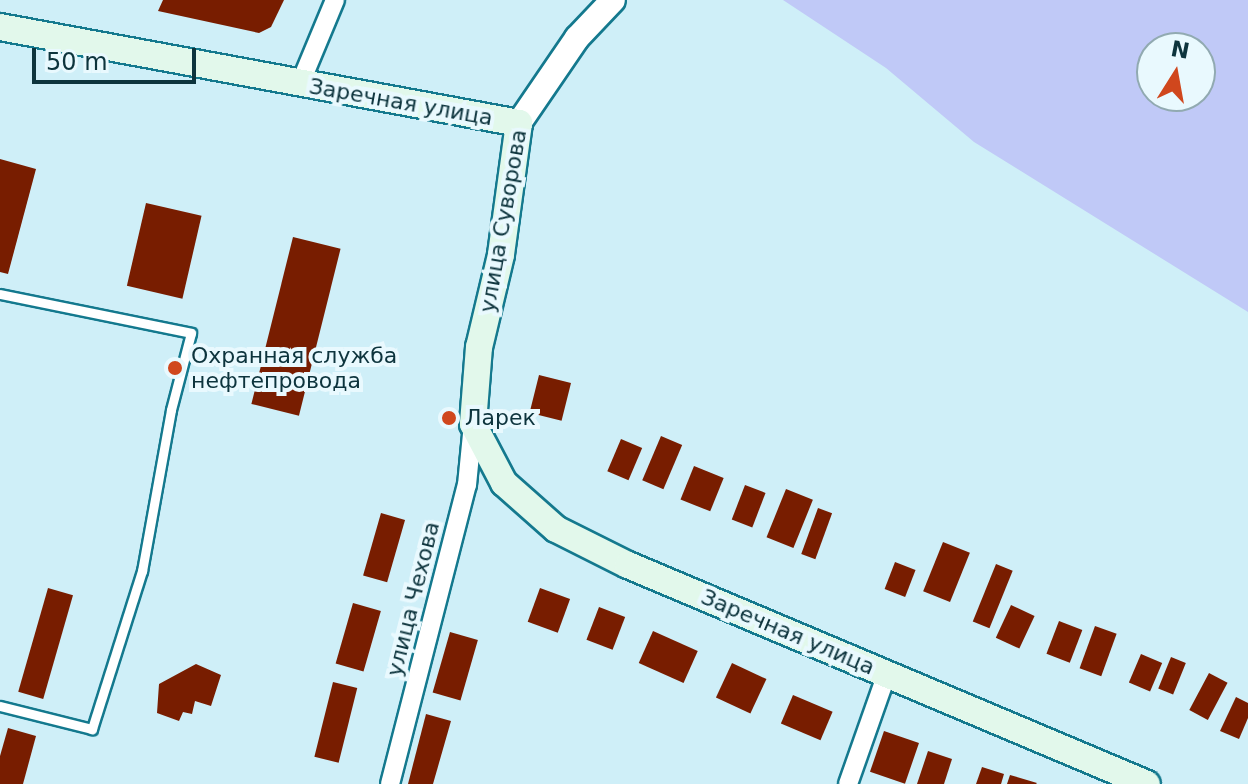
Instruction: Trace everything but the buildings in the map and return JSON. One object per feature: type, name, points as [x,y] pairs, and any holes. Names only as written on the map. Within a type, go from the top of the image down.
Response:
[{"type":"main road","name":"Заречная улица","points":[[0,27],[519,123]]},
{"type":"main road","name":"улица Суворова","points":[[473,424],[479,347],[501,255],[519,123]]},
{"type":"main road","name":"Заречная улица","points":[[473,424],[504,483],[556,529],[628,565],[1147,784]]},
{"type":"street","points":[[300,84],[335,0]]},
{"type":"street","name":"улица Суворова","points":[[519,123],[577,38],[613,0]]},
{"type":"street","name":"улица Чехова","points":[[390,784],[467,485],[473,424]]},
{"type":"street","points":[[848,784],[887,673]]},
{"type":"lane","points":[[0,294],[191,333],[171,410],[142,571],[92,729],[0,706]]},
{"type":"water","points":[[783,0],[1248,0],[1248,312],[974,142],[886,68]]},
{"type":"place","name":"Охранная служба нефтепровода","points":[[175,368]]},
{"type":"place","name":"Ларек","points":[[449,418]]}]
